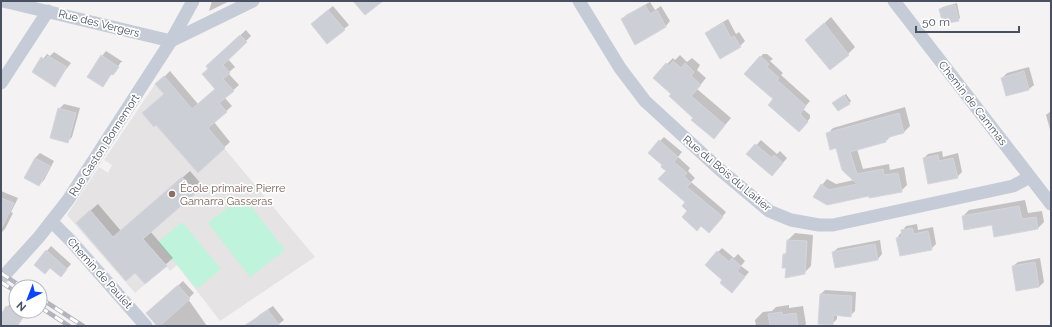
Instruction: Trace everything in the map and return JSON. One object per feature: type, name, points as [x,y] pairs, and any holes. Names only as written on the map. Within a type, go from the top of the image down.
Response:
[{"type":"street","name":"Rue des Vergers","points":[[3,1],[171,41]]},
{"type":"street","name":"Rue Gaston Bonnemort","points":[[1,279],[52,222],[91,165],[171,41],[193,1]]},
{"type":"street","points":[[171,41],[253,1]]},
{"type":"street","name":"Rue du Bois du Laitier","points":[[579,1],[620,68],[645,101],[718,168],[769,211],[791,220],[819,226],[832,225],[1012,186],[1030,176]]},
{"type":"street","name":"Chemin de Cammas","points":[[894,1],[1051,204]]},
{"type":"street","points":[[1,83],[48,11]]},
{"type":"street","name":"Chemin de Paulet","points":[[52,222],[71,241],[146,326]]},
{"type":"shaded area","name":"École primaire Pierre Gamarra Gasseras","points":[[164,76],[315,257],[220,321],[177,265],[170,271],[166,266],[135,293],[67,215],[99,167],[108,173],[112,165],[104,160],[155,84]]},
{"type":"green space","points":[[243,196],[285,250],[250,277],[208,223]]},
{"type":"green space","points":[[182,222],[221,269],[197,289],[158,242]]},
{"type":"building","points":[[353,1],[383,1],[365,15]]},
{"type":"building","points":[[645,5],[650,14],[657,10],[666,27],[635,45],[621,19]]},
{"type":"building","points":[[955,5],[959,21],[943,24],[939,9]]},
{"type":"building","points":[[328,10],[345,30],[327,44],[311,24]]},
{"type":"building","points":[[723,23],[731,38],[734,36],[741,47],[720,59],[705,33]]},
{"type":"building","points":[[824,23],[849,55],[830,70],[805,40]]},
{"type":"building","points":[[240,35],[247,42],[223,65],[230,73],[223,79],[234,91],[219,103],[227,112],[208,128],[225,148],[198,173],[156,125],[154,127],[142,113],[164,94],[155,84],[164,76],[192,109],[215,89],[202,74],[208,69],[206,66]]},
{"type":"building","points":[[101,55],[119,67],[113,75],[111,74],[103,87],[87,77]]},
{"type":"building","points":[[48,56],[67,67],[55,87],[32,72],[41,57],[45,60]]},
{"type":"building","points":[[760,56],[769,64],[767,67],[779,78],[777,80],[806,106],[800,114],[808,122],[799,132],[768,105],[773,99],[744,74]]},
{"type":"building","points":[[673,61],[681,68],[685,63],[694,72],[691,76],[701,85],[691,96],[725,125],[714,139],[691,120],[693,118],[669,96],[671,94],[653,78],[666,63],[669,66]]},
{"type":"building","points":[[1024,71],[1029,90],[1006,96],[1001,78]]},
{"type":"building","points":[[844,95],[850,104],[838,111],[832,103]]},
{"type":"building","points":[[58,108],[76,113],[68,143],[50,138]]},
{"type":"building","points":[[899,113],[904,133],[886,138],[886,142],[850,152],[857,174],[883,169],[884,175],[898,173],[902,192],[869,198],[869,196],[827,205],[813,197],[821,184],[829,190],[857,184],[842,170],[836,148],[830,150],[826,133]]},
{"type":"building","points":[[659,140],[678,157],[674,162],[687,173],[684,176],[691,183],[687,187],[723,217],[709,233],[701,226],[697,231],[682,217],[687,211],[682,206],[685,202],[658,179],[666,171],[661,167],[662,165],[648,153]]},
{"type":"building","points":[[755,144],[772,158],[774,155],[783,163],[772,176],[746,154]]},
{"type":"building","points":[[938,155],[939,161],[953,158],[958,178],[928,184],[923,158]]},
{"type":"building","points":[[35,158],[50,166],[39,186],[24,178]]},
{"type":"building","points":[[182,177],[196,193],[143,239],[167,266],[145,284],[135,273],[126,281],[76,223],[90,210],[113,237]]},
{"type":"building","points":[[1,198],[14,203],[1,229]]},
{"type":"building","points":[[1019,206],[1022,219],[1036,217],[1038,229],[994,237],[992,225],[964,230],[962,216]]},
{"type":"building","points":[[912,228],[914,234],[928,231],[932,250],[900,256],[896,238],[902,237],[901,230]]},
{"type":"building","points":[[787,240],[807,241],[805,274],[785,278],[786,268],[782,268],[783,254],[786,254]]},
{"type":"building","points":[[875,244],[878,260],[835,268],[832,252]]},
{"type":"building","points":[[46,250],[67,269],[61,277],[50,268],[45,274],[34,265]]},
{"type":"building","points":[[717,251],[729,262],[732,258],[741,266],[737,271],[745,277],[732,293],[720,283],[722,280],[705,265]]},
{"type":"building","points":[[1035,262],[1039,287],[1016,291],[1012,266]]},
{"type":"building","points":[[178,285],[190,299],[160,326],[157,326],[146,313]]},
{"type":"building","points":[[820,294],[852,296],[851,317],[833,315],[833,325],[818,324]]},
{"type":"building","points":[[6,306],[8,307],[8,319],[21,319],[17,326],[1,326],[1,315]]},
{"type":"building","points":[[268,310],[280,326],[244,326]]},
{"type":"building","points":[[782,312],[782,315],[796,313],[798,326],[770,326],[768,314]]},
{"type":"railway","points":[[1,273],[10,279]]},
{"type":"railway","points":[[1,282],[8,287]]},
{"type":"railway","points":[[48,303],[83,326]]},
{"type":"railway","points":[[48,312],[69,326]]},
{"type":"place","name":"École primaire Pierre Gamarra Gasseras","points":[[172,194]]}]
